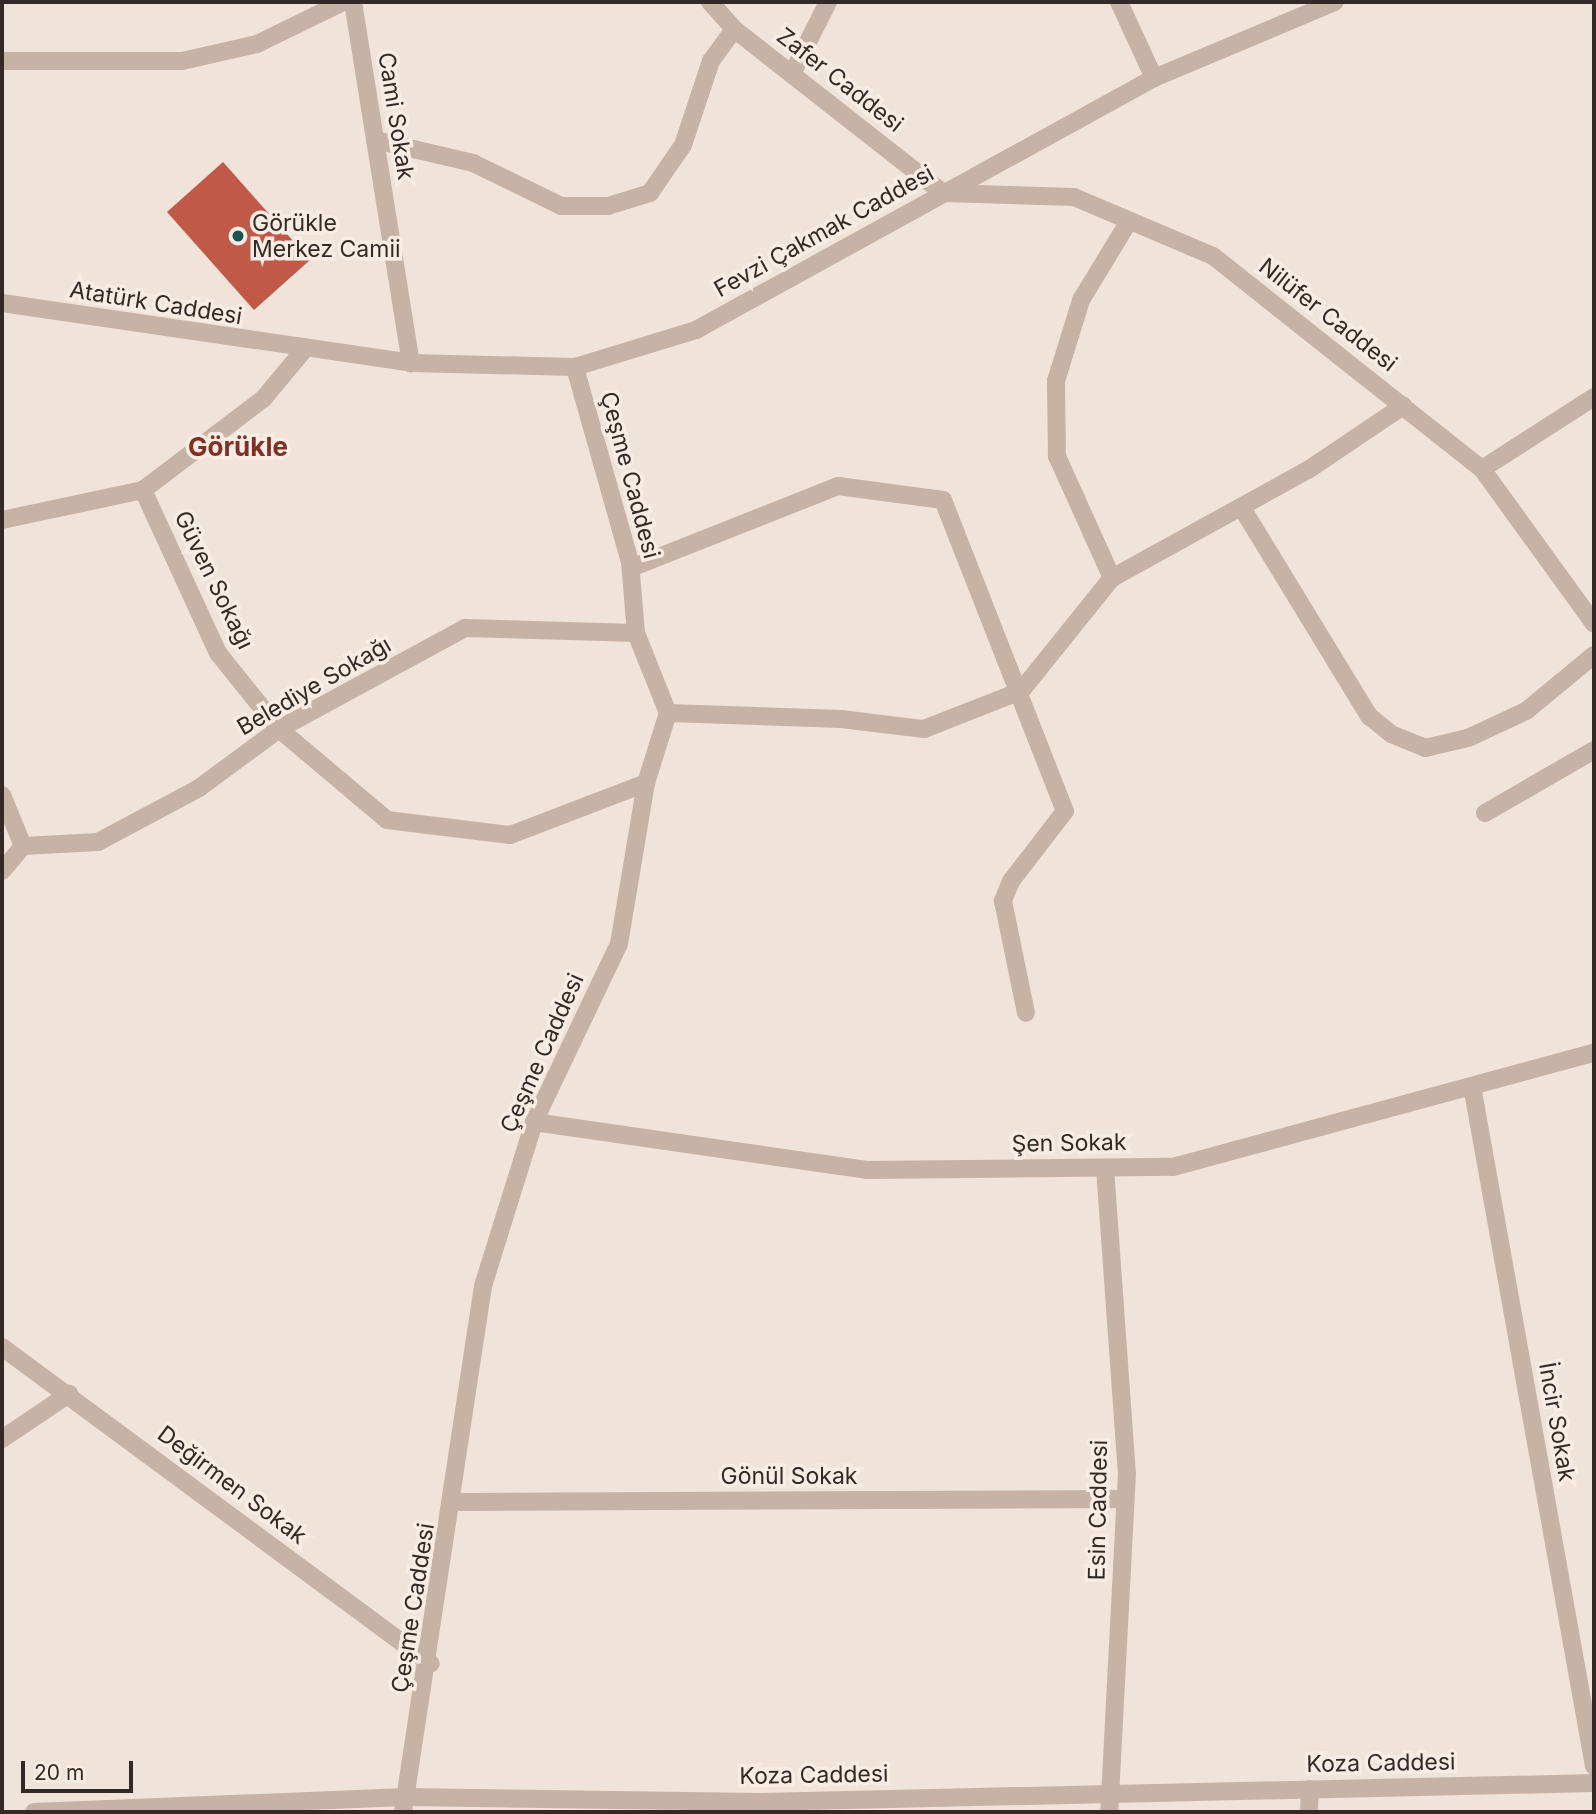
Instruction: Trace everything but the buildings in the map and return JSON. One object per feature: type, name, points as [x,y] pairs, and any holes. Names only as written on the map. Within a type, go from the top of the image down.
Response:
[{"type":"street","points":[[2,61],[182,61],[257,44],[343,2]]},
{"type":"street","name":"Cami Sokak","points":[[353,2],[411,363]]},
{"type":"street","name":"Zafer Caddesi","points":[[710,2],[734,29],[943,193]]},
{"type":"street","points":[[792,74],[828,2]]},
{"type":"street","points":[[1119,2],[1154,78]]},
{"type":"street","name":"Fevzi Çakmak Caddesi","points":[[303,351],[411,363],[575,367],[696,330],[1154,78],[1335,2]]},
{"type":"street","points":[[375,140],[474,163],[561,206],[608,206],[650,193],[683,145],[711,61],[734,29]]},
{"type":"street","name":"Nilüfer Caddesi","points":[[943,193],[1074,198],[1213,257],[1482,469],[1594,624]]},
{"type":"street","points":[[1112,578],[1057,456],[1056,381],[1082,300],[1129,221]]},
{"type":"street","name":"Atatürk Caddesi","points":[[2,303],[303,351]]},
{"type":"street","points":[[2,520],[143,490],[264,398],[303,351]]},
{"type":"street","name":"Çeşme Caddesi","points":[[404,1804],[431,1664],[483,1286],[534,1122],[619,944],[646,783],[668,713],[636,633],[631,568],[575,367]]},
{"type":"street","points":[[1482,469],[1594,397]]},
{"type":"street","points":[[668,713],[841,719],[924,729],[1021,691],[1112,578],[1242,508],[1403,406]]},
{"type":"street","points":[[631,568],[838,486],[943,500],[1021,691],[1065,811],[1011,881],[1003,901],[1026,1013]]},
{"type":"street","name":"Güven Sokağı","points":[[143,490],[218,653],[279,729],[387,820],[510,835],[646,783]]},
{"type":"street","points":[[1242,508],[1369,716],[1391,734],[1424,748],[1468,738],[1526,711],[1594,655]]},
{"type":"street","name":"Belediye Sokağı","points":[[23,846],[98,842],[199,788],[279,729],[465,628],[636,633]]},
{"type":"street","points":[[1485,813],[1594,750]]},
{"type":"street","points":[[2,795],[23,846],[2,870]]},
{"type":"street","name":"Şen Sokak","points":[[534,1122],[867,1170],[1173,1167],[1594,1054]]},
{"type":"street","name":"İncir Sokak","points":[[1472,1086],[1594,1766]]},
{"type":"street","name":"Esin Caddesi","points":[[1105,1168],[1125,1499],[1109,1812]]},
{"type":"street","name":"Değirmen Sokak","points":[[2,1347],[431,1664]]},
{"type":"street","points":[[2,1439],[69,1394]]},
{"type":"street","name":"Gönül Sokak","points":[[453,1502],[1125,1499]]},
{"type":"street","name":"Koza Caddesi","points":[[34,1812],[404,1804],[759,1807],[1109,1794],[1594,1783]]},
{"type":"street","points":[[1309,1812],[1310,1789]]},
{"type":"place","name":"Görükle Merkez Camii","points":[[238,236]]},
{"type":"district","name":"Görükle","points":[[238,447]]}]
